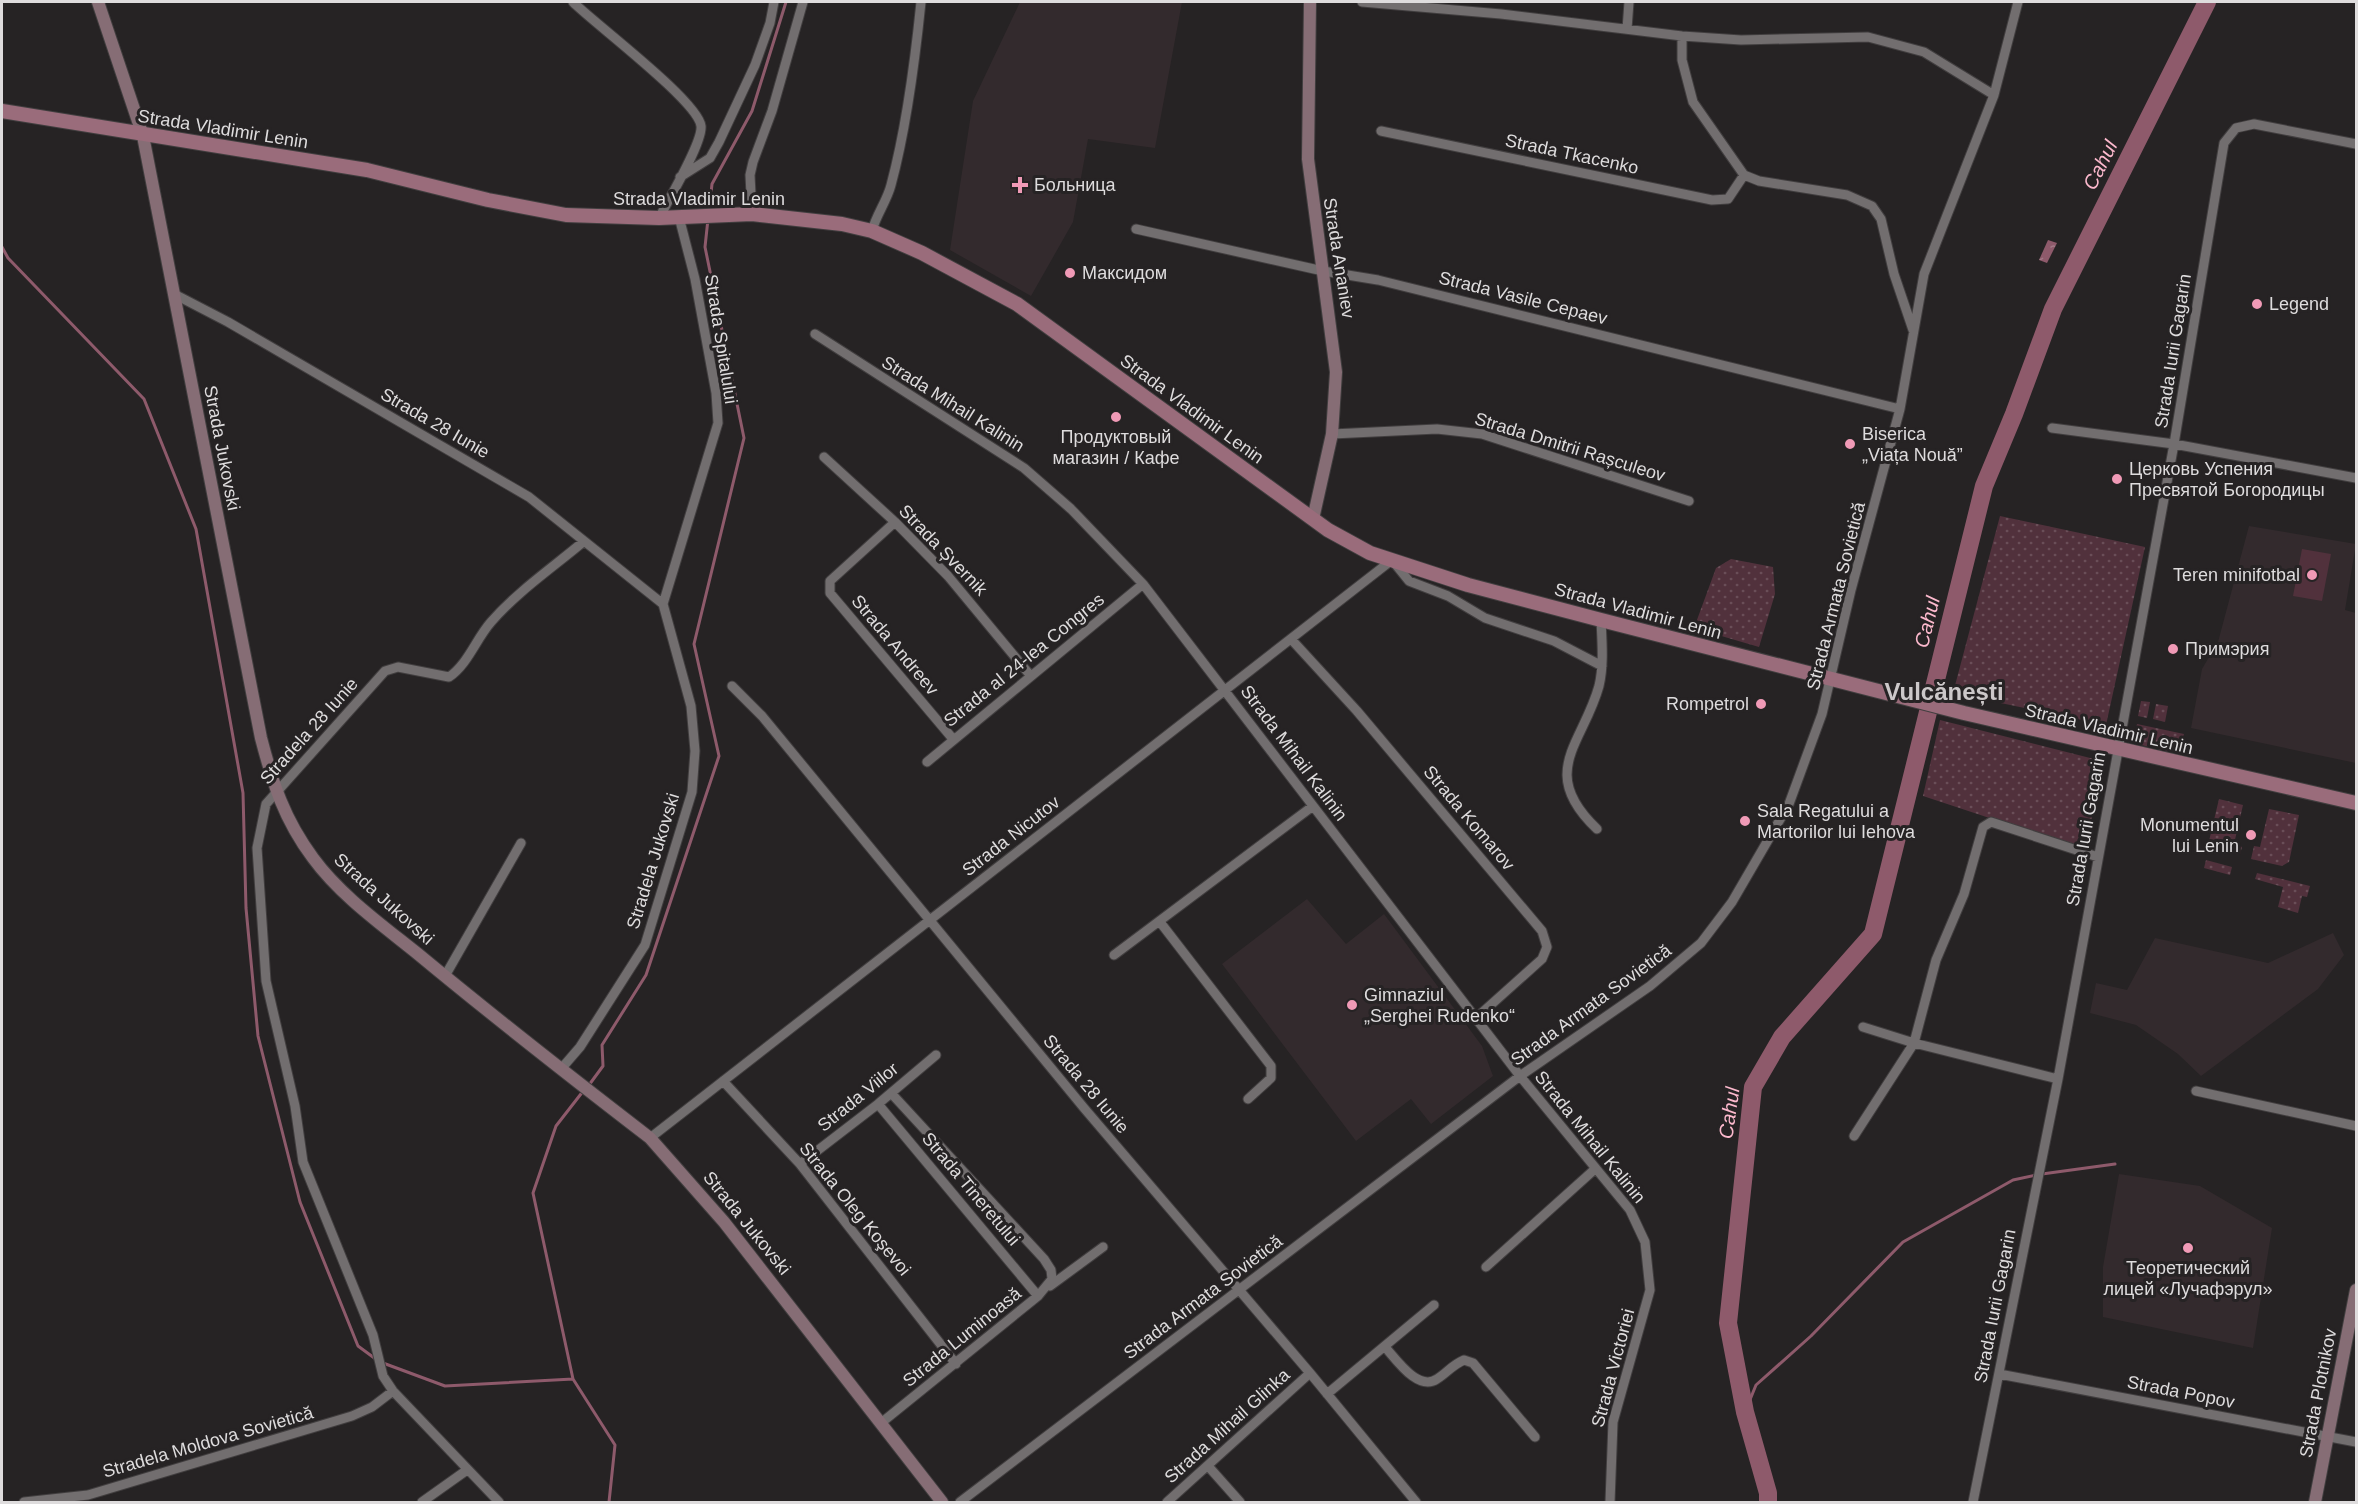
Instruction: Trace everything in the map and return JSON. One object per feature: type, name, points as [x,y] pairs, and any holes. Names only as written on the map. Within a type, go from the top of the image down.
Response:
[{"type":"main road","name":"Strada Jukovski","points":[[98,2],[143,136],[261,738],[275,792],[308,850],[329,877],[445,976],[650,1138],[724,1222],[942,1503]]},
{"type":"main road","name":"Strada Ananiev","points":[[1310,2],[1307,141],[1310,182],[1336,372],[1332,434],[1313,519]]},
{"type":"main road","name":"Strada Vladimir Lenin","points":[[2,111],[143,136],[367,170],[488,200],[566,215],[659,218],[747,214],[842,224],[872,231],[922,254],[1017,304],[1313,519],[1356,547],[1468,585],[1831,680],[2356,804]]},
{"type":"main road","name":"Strada Plotnikov","points":[[2315,1503],[2356,1290]]},
{"type":"street","points":[[573,2],[632,52],[696,113],[701,134],[659,218]]},
{"type":"street","points":[[680,177],[710,158],[755,65],[770,23],[774,2]]},
{"type":"street","points":[[747,214],[753,162],[772,111],[803,2]]},
{"type":"street","points":[[872,231],[891,187],[905,120],[921,2]]},
{"type":"street","points":[[1362,2],[1682,36],[1790,41],[1868,37],[1923,52],[1994,95]]},
{"type":"street","points":[[1627,29],[1629,2]]},
{"type":"street","name":"Strada Armata Sovietică","points":[[960,1503],[1520,1076],[1650,986],[1686,957],[1713,928],[1765,849],[1789,804],[1822,714],[1851,590],[1900,409],[1924,274],[1994,95],[2018,2]]},
{"type":"street","points":[[1682,36],[1682,60],[1693,102],[1710,130],[1744,175],[1760,181],[1847,195],[1872,206],[1881,219],[1894,274],[1914,333]]},
{"type":"street","name":"Strada Iurii Gagarin","points":[[1973,1503],[2058,1078],[2116,749],[2174,444],[2224,143],[2236,128],[2254,124],[2356,144]]},
{"type":"street","name":"Strada Tkacenko","points":[[1381,131],[1712,200],[1728,199],[1744,175]]},
{"type":"street","points":[[701,134],[721,136]]},
{"type":"street","name":"Strada Spitalului","points":[[663,604],[718,423],[716,393],[682,216]]},
{"type":"street","name":"Strada Vasile Cepaev","points":[[1136,229],[1323,271],[1378,280],[1900,409]]},
{"type":"street","name":"Strada 28 Iunie","points":[[174,294],[238,327],[529,497],[663,604]]},
{"type":"street","name":"Strada Mihail Kalinin","points":[[815,334],[1044,484],[1143,584],[1520,1076],[1630,1210],[1640,1228],[1650,1278]]},
{"type":"street","points":[[2052,428],[2174,444],[2356,478]]},
{"type":"street","name":"Strada Dmitrii Rașculeov","points":[[1332,434],[1437,429],[1482,434],[1689,501]]},
{"type":"street","name":"Strada Șvernik","points":[[824,457],[895,522],[948,576],[1030,675]]},
{"type":"street","name":"Strada Andreev","points":[[895,522],[830,581],[830,593],[953,739]]},
{"type":"street","name":"Stradela 28 Iunie","points":[[499,1503],[393,1391],[383,1376],[373,1335],[303,1162],[295,1106],[266,981],[257,848],[261,818],[266,804],[328,737],[384,671],[398,667],[449,677],[456,673],[489,624],[510,602],[584,542]]},
{"type":"street","points":[[1392,560],[1409,581],[1449,596],[1485,618],[1554,642],[1602,666]]},
{"type":"street","name":"Strada Nicutov","points":[[650,1138],[1392,560]]},
{"type":"street","name":"Strada al 24-lea Congres","points":[[927,762],[1143,584]]},
{"type":"street","name":"Stradela Jukovski","points":[[561,1069],[580,1047],[645,945],[692,792],[695,751],[691,706],[663,604]]},
{"type":"street","points":[[1597,829],[1576,805],[1567,774],[1567,759],[1594,700],[1602,666],[1601,620]]},
{"type":"street","name":"Strada Komarov","points":[[1291,639],[1357,711],[1542,932],[1547,947],[1542,959],[1476,1018]]},
{"type":"street","name":"Strada 28 Iunie","points":[[732,686],[768,724],[928,921],[1310,1373],[1416,1503]]},
{"type":"street","points":[[1114,955],[1313,806]]},
{"type":"street","points":[[1854,1136],[1914,1043],[1936,960],[1964,894],[1983,827],[1991,822],[2098,857]]},
{"type":"street","points":[[445,976],[521,843]]},
{"type":"street","points":[[1160,922],[1271,1066],[1271,1078],[1248,1099]]},
{"type":"street","points":[[1863,1027],[1914,1043],[2058,1078]]},
{"type":"street","name":"Strada Viilor","points":[[800,1164],[878,1104],[936,1054]]},
{"type":"street","name":"Strada Oleg Koşevoi","points":[[723,1081],[800,1164],[956,1364]]},
{"type":"street","points":[[2196,1091],[2356,1126]]},
{"type":"street","name":"Strada Tineretului","points":[[891,1092],[1051,1269]]},
{"type":"street","name":"Strada Tineretului","points":[[878,1104],[1038,1296]]},
{"type":"street","points":[[1486,1267],[1595,1169]]},
{"type":"street","points":[[1048,1287],[1103,1247]]},
{"type":"street","name":"Strada Luminoasă","points":[[881,1423],[1048,1287],[1052,1279],[1051,1269]]},
{"type":"street","name":"Strada Victoriei","points":[[1610,1503],[1613,1422],[1646,1310],[1650,1278]]},
{"type":"street","points":[[1327,1394],[1434,1305]]},
{"type":"street","points":[[1385,1347],[1419,1381],[1428,1383],[1436,1380],[1454,1364],[1464,1360],[1473,1364],[1535,1437]]},
{"type":"street","name":"Strada Mihail Glinka","points":[[1167,1503],[1310,1373]]},
{"type":"street","name":"Strada Popov","points":[[1999,1374],[2356,1442]]},
{"type":"street","name":"Stradela Moldova Sovietică","points":[[24,1503],[88,1495],[235,1453],[352,1416],[372,1407],[393,1391]]},
{"type":"street","points":[[1209,1466],[1240,1503]]},
{"type":"street","points":[[422,1503],[467,1470]]},
{"type":"shaded area","name":"Больница","points":[[1020,2],[1182,2],[1155,148],[1088,139],[1073,222],[1031,296],[950,250],[973,101]]},
{"type":"shaded area","points":[[2000,516],[2145,547],[2106,725],[1953,693]]},
{"type":"shaded area","points":[[2249,526],[2356,544],[2345,610],[2356,613],[2356,763],[2191,728],[2202,669],[2218,642]]},
{"type":"shaded area","name":"Teren minifotbal","points":[[2302,549],[2331,554],[2322,601],[2293,596]]},
{"type":"shaded area","points":[[1731,559],[1773,567],[1775,594],[1759,647],[1694,628],[1716,568]]},
{"type":"shaded area","points":[[2141,701],[2150,702],[2147,718],[2138,716]]},
{"type":"shaded area","points":[[2156,704],[2168,706],[2165,722],[2153,719]]},
{"type":"shaded area","points":[[1940,720],[2102,761],[2086,850],[1923,796]]},
{"type":"shaded area","points":[[2137,724],[2184,734],[2180,747],[2170,752],[2133,743]]},
{"type":"shaded area","points":[[2219,799],[2243,805],[2234,844],[2242,847],[2240,854],[2213,848],[2209,841]]},
{"type":"shaded area","points":[[2269,809],[2299,815],[2289,862],[2282,866],[2251,859],[2254,846],[2260,847]]},
{"type":"shaded area","points":[[2206,860],[2232,867],[2230,875],[2204,868]]},
{"type":"shaded area","points":[[2257,873],[2310,886],[2307,897],[2302,896],[2298,913],[2278,907],[2283,887],[2255,879]]},
{"type":"shaded area","name":"Gimnaziul „Serghei Rudenko“","points":[[1307,899],[1346,944],[1384,914],[1482,1046],[1493,1076],[1431,1124],[1411,1099],[1356,1141],[1222,964]]},
{"type":"shaded area","points":[[2333,933],[2344,955],[2318,989],[2201,1076],[2178,1054],[2136,1025],[2090,1013],[2096,983],[2127,990],[2155,938],[2268,963]]},
{"type":"shaded area","name":"Теоретический лицей «Лучафэрул»","points":[[2119,1174],[2200,1186],[2272,1228],[2253,1348],[2103,1317],[2103,1267]]},
{"type":"water","points":[[2048,240],[2057,243],[2047,263],[2039,260]]},
{"type":"waterway","points":[[709,212],[712,184],[752,111],[786,2]]},
{"type":"waterway","name":"Cahul","points":[[1768,1502],[1768,1493],[1745,1412],[1728,1323],[1753,1087],[1782,1037],[1873,934],[1984,486],[2014,414],[2053,309],[2207,2]]},
{"type":"waterway","points":[[589,1085],[603,1066],[602,1045],[646,975],[719,756],[694,644],[744,438],[705,247],[708,219]]},
{"type":"waterway","points":[[2,247],[8,258],[144,399],[196,529],[243,793],[246,908],[258,1036],[300,1202],[358,1346],[377,1360]]},
{"type":"waterway","points":[[584,1090],[556,1126],[533,1193],[573,1379],[615,1445],[609,1502]]},
{"type":"waterway","points":[[2042,1174],[2115,1164]]},
{"type":"waterway","points":[[1745,1412],[1756,1385],[1811,1336],[1903,1242],[2013,1180],[2036,1175]]},
{"type":"waterway","points":[[383,1363],[445,1386],[573,1379]]},
{"type":"place","name":"Больница","points":[[1020,185]]},
{"type":"place","name":"Максидом","points":[[1070,273]]},
{"type":"place","name":"Legend","points":[[2257,304]]},
{"type":"place","name":"Продуктовый магазин / Кафе","points":[[1116,417]]},
{"type":"place","name":"Biserica „Viața Nouă”","points":[[1850,444]]},
{"type":"place","name":"Церковь Успения Пресвятой Богородицы","points":[[2117,479]]},
{"type":"place","name":"Teren minifotbal","points":[[2312,575]]},
{"type":"place","name":"Примэрия","points":[[2173,649]]},
{"type":"place","name":"Rompetrol","points":[[1761,704]]},
{"type":"place","name":"Sala Regatului a Martorilor lui Iehova","points":[[1745,821]]},
{"type":"place","name":"Monumentul lui Lenin","points":[[2251,835]]},
{"type":"place","name":"Gimnaziul „Serghei Rudenko“","points":[[1352,1005]]},
{"type":"place","name":"Теоретический лицей «Лучафэрул»","points":[[2188,1248]]},
{"type":"district","name":"Vulcănești","points":[[1944,692]]}]
